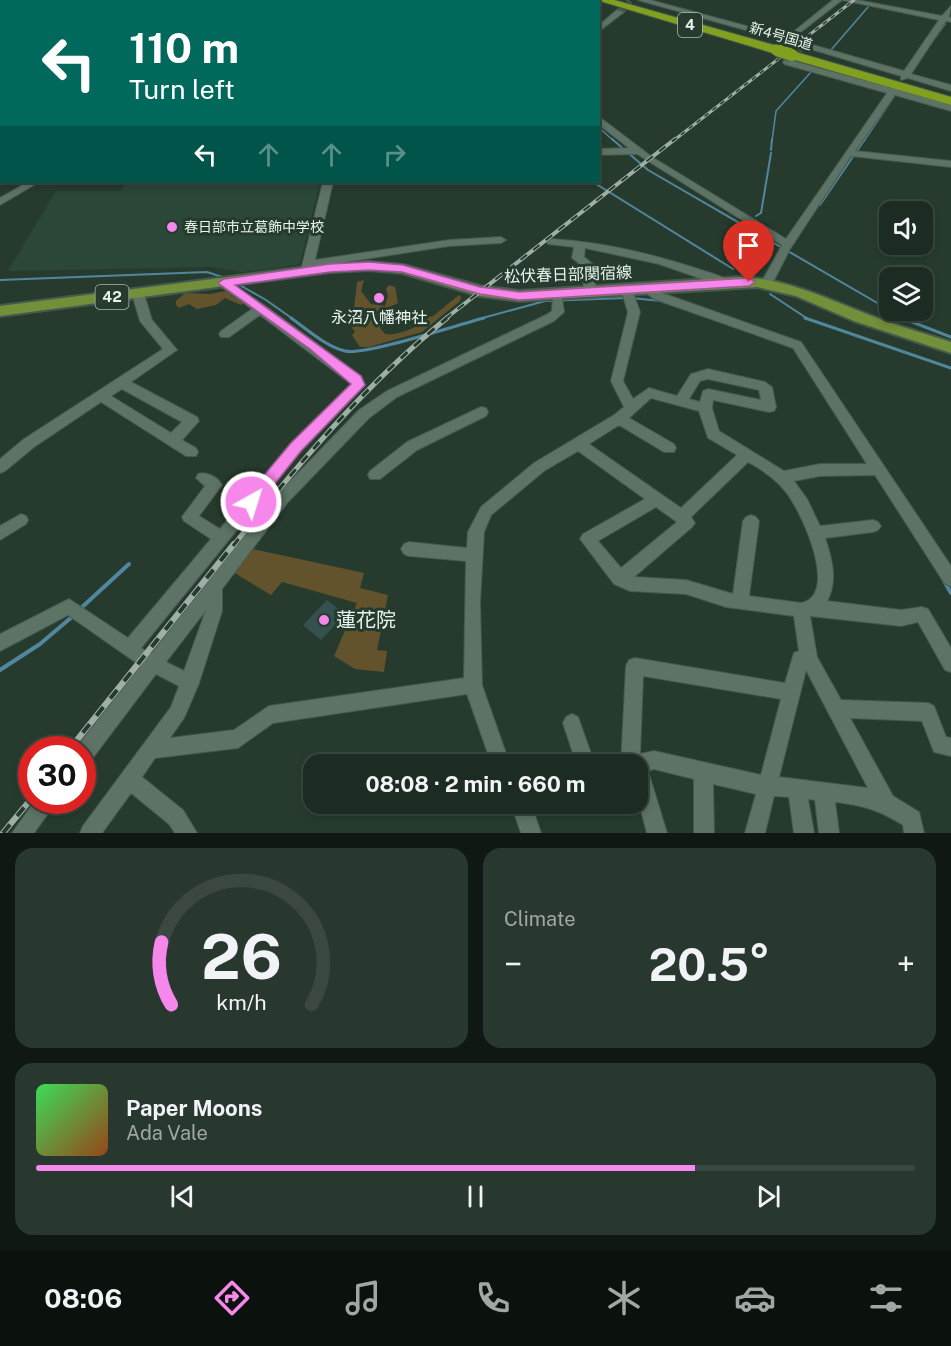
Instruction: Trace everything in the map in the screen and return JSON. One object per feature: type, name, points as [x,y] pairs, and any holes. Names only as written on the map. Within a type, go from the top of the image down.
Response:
[{"type":"highway","name":"新4号国道","points":[[602,0],[779,49]]},
{"type":"highway","name":"新4号国道","points":[[619,6],[951,96]]},
{"type":"highway","name":"新4号国道","points":[[795,53],[951,101]]},
{"type":"main road","name":"松伏春日部関宿線","points":[[0,311],[224,283],[308,268],[387,267],[417,272],[480,291],[504,295],[767,283],[793,290],[885,326],[951,348]]},
{"type":"street","points":[[642,0],[788,40],[838,0]]},
{"type":"street","points":[[844,0],[947,20]]},
{"type":"street","points":[[600,28],[619,6]]},
{"type":"street","points":[[905,76],[947,20],[951,8]]},
{"type":"street","points":[[951,88],[806,45],[787,62],[894,90],[951,108]]},
{"type":"street","points":[[767,283],[768,275],[788,244],[854,154],[894,90]]},
{"type":"street","points":[[600,120],[636,152],[788,244]]},
{"type":"street","points":[[600,152],[636,152]]},
{"type":"street","points":[[854,154],[951,164]]},
{"type":"street","points":[[0,202],[32,183]]},
{"type":"street","points":[[328,183],[308,268],[449,243],[501,240]]},
{"type":"street","points":[[552,242],[580,244],[688,270],[725,284]]},
{"type":"street","points":[[580,244],[578,258],[588,265],[590,292]]},
{"type":"street","points":[[129,650],[296,447],[358,385],[356,379],[224,283]]},
{"type":"street","points":[[647,289],[658,296],[797,345],[951,579]]},
{"type":"street","points":[[627,290],[633,312],[617,381],[631,409]]},
{"type":"street","points":[[0,467],[29,442],[171,350],[146,321],[138,294]]},
{"type":"street","points":[[96,738],[283,498],[364,414],[392,394],[550,318],[558,312],[557,294]]},
{"type":"street","points":[[225,334],[261,309]]},
{"type":"street","points":[[680,402],[696,377],[708,374],[765,387],[769,407],[708,394],[705,408],[712,434],[782,477],[795,490],[824,556],[824,591],[807,608],[809,659],[838,709],[886,803]]},
{"type":"street","points":[[122,383],[192,421],[172,441]]},
{"type":"street","points":[[497,754],[473,685],[474,555],[476,532],[486,511],[534,470],[619,419],[649,393],[705,408]]},
{"type":"street","points":[[101,396],[191,452]]},
{"type":"street","points":[[375,475],[392,457],[421,438],[481,412]]},
{"type":"street","points":[[619,419],[669,448]]},
{"type":"street","points":[[577,443],[655,500],[681,516],[687,523],[620,579]]},
{"type":"street","points":[[681,516],[698,503],[746,455]]},
{"type":"street","points":[[782,477],[820,470],[880,469]]},
{"type":"street","points":[[203,478],[215,485],[189,517],[222,538]]},
{"type":"street","points":[[655,500],[588,539],[620,579],[630,584],[686,587],[726,600],[740,602],[901,618],[922,614],[951,664]]},
{"type":"street","points":[[0,534],[21,520]]},
{"type":"street","points":[[740,602],[751,521]]},
{"type":"street","points":[[815,533],[873,526]]},
{"type":"street","points":[[409,549],[474,555]]},
{"type":"street","points":[[90,833],[177,712],[190,683],[214,611],[214,588]]},
{"type":"street","points":[[0,643],[69,606],[129,650],[190,683]]},
{"type":"street","points":[[755,833],[800,659],[809,659]]},
{"type":"street","points":[[633,754],[636,666],[791,692]]},
{"type":"street","points":[[150,750],[238,739],[269,715],[473,685]]},
{"type":"street","points":[[838,709],[928,712],[940,746],[951,747]]},
{"type":"street","points":[[572,723],[582,754]]},
{"type":"street","points":[[648,761],[654,760],[766,785],[858,795],[886,803],[912,819],[917,831]]},
{"type":"street","points":[[703,772],[704,833]]},
{"type":"street","points":[[129,779],[176,817],[188,833]]},
{"type":"street","points":[[797,789],[804,833]]},
{"type":"street","points":[[824,792],[829,833]]},
{"type":"street","points":[[648,808],[657,833]]},
{"type":"street","points":[[22,833],[37,814]]},
{"type":"street","points":[[525,814],[531,833]]},
{"type":"shaded area","name":"春日部市立葛飾中学校","points":[[125,183],[320,183],[300,263],[296,265],[242,272],[213,267],[8,271],[56,191],[121,191]]},
{"type":"shaded area","points":[[364,280],[361,291],[371,304],[385,306],[388,296],[386,289],[389,285],[395,287],[398,303],[383,310],[380,328],[385,334],[396,334],[409,330],[421,324],[428,316],[432,317],[459,295],[461,297],[460,301],[422,332],[369,347],[360,347],[352,335],[355,332],[352,328],[356,317],[363,315],[354,309],[357,282]]},
{"type":"shaded area","points":[[226,291],[235,298],[243,300],[244,303],[241,305],[225,298],[216,305],[197,309],[189,304],[179,308],[176,305],[176,301],[185,293],[210,294]]},
{"type":"shaded area","points":[[253,549],[364,573],[360,588],[388,595],[377,650],[387,651],[384,672],[355,669],[334,656],[357,603],[282,582],[271,595],[233,572]]},
{"type":"building","name":"蓮花院","points":[[327,600],[345,614],[321,640],[303,625]]},
{"type":"waterway","points":[[831,50],[868,7]]},
{"type":"waterway","points":[[932,42],[945,24]]},
{"type":"waterway","points":[[772,141],[776,111],[811,72]]},
{"type":"waterway","points":[[864,141],[893,98]]},
{"type":"waterway","points":[[600,129],[614,141]]},
{"type":"waterway","points":[[612,139],[648,170],[879,304]]},
{"type":"waterway","points":[[771,150],[772,139]]},
{"type":"waterway","points":[[820,205],[865,139]]},
{"type":"waterway","points":[[756,216],[761,213],[771,153]]},
{"type":"waterway","points":[[595,183],[733,269]]},
{"type":"waterway","points":[[0,280],[207,272],[228,279]]},
{"type":"waterway","points":[[236,283],[293,319]]},
{"type":"waterway","points":[[770,294],[808,319]]},
{"type":"waterway","points":[[479,319],[545,301],[625,298]]},
{"type":"waterway","points":[[632,298],[661,301]]},
{"type":"waterway","points":[[291,318],[317,337],[345,351],[371,349],[484,318]]},
{"type":"waterway","points":[[805,318],[951,368]]},
{"type":"waterway","points":[[910,321],[951,337]]},
{"type":"waterway","points":[[80,609],[129,564]]},
{"type":"waterway","points":[[944,581],[951,593]]},
{"type":"waterway","points":[[0,670],[40,644],[73,616]]},
{"type":"tunnel","points":[[620,12],[629,0]]},
{"type":"railway","points":[[673,141],[854,0]]},
{"type":"railway","points":[[445,319],[675,139]]},
{"type":"railway","points":[[233,546],[334,426],[417,343],[447,318]]},
{"type":"railway","points":[[80,736],[234,544]]},
{"type":"railway","points":[[3,833],[19,814]]},
{"type":"place","name":"春日部市立葛飾中学校","points":[[172,227]]},
{"type":"place","name":"永沼八幡神社","points":[[379,298]]},
{"type":"place","name":"蓮花院","points":[[324,620]]},
{"type":"route","points":[[251,502],[296,447],[358,385],[356,379],[314,346],[224,283],[330,268],[369,266],[403,269],[480,291],[519,296],[749,282]]}]
